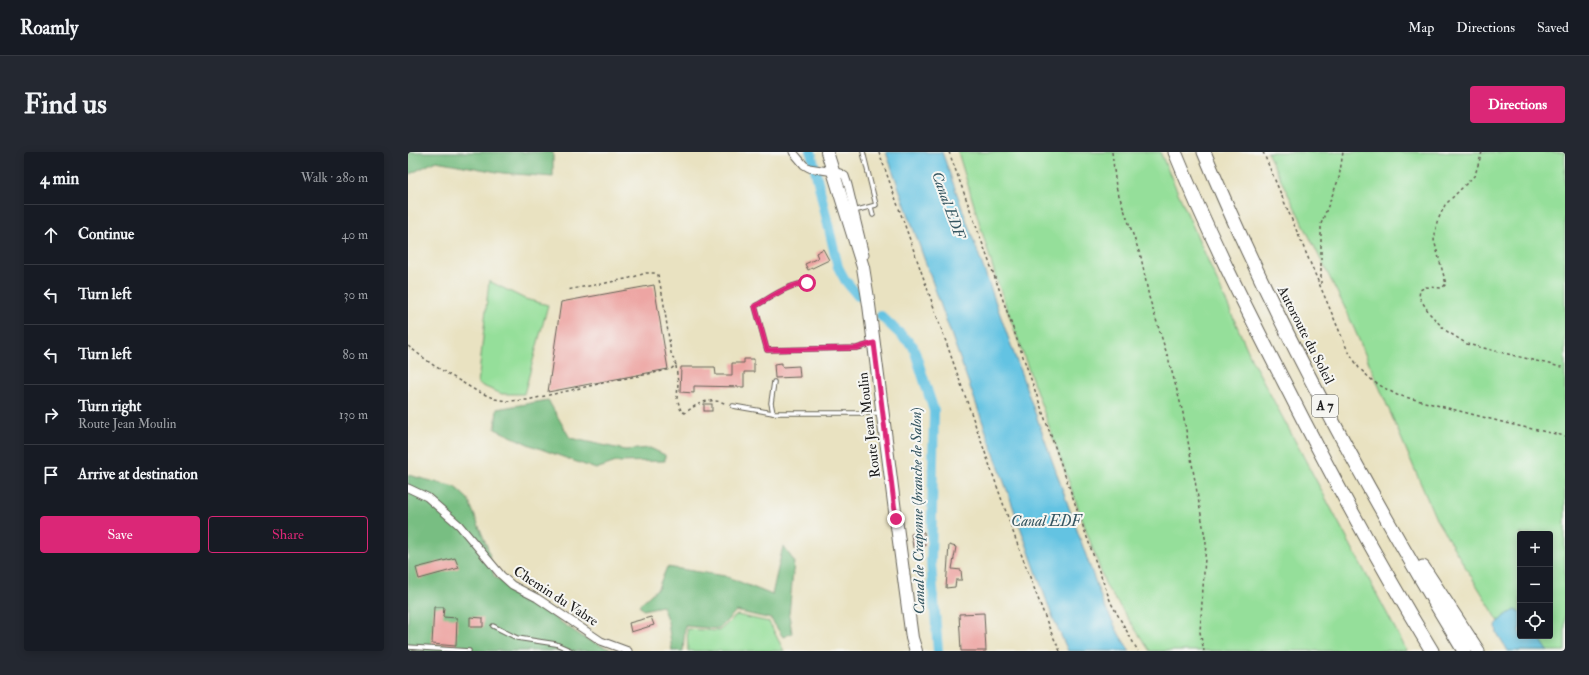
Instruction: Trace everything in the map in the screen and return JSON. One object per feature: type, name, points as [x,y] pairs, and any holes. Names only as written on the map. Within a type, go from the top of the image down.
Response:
[{"type":"highway","name":"A 7","points":[[1175,152],[1189,186],[1254,324],[1316,444],[1390,581],[1432,651]]},
{"type":"highway","name":"Autoroute du Soleil","points":[[1204,152],[1271,304],[1406,555],[1464,651]]},
{"type":"highway","points":[[1406,555],[1423,567],[1478,651]]},
{"type":"main road","name":"Route Jean Moulin","points":[[827,152],[863,267],[910,622],[916,651]]},
{"type":"street","points":[[793,152],[804,165],[809,168],[840,173],[845,176],[865,256],[866,285]]},
{"type":"street","name":"Chemin du Vabre","points":[[408,488],[427,497],[458,525],[501,575],[512,584],[537,598],[601,641],[628,651]]},
{"type":"lane","points":[[854,211],[876,206],[863,152]]},
{"type":"lane","points":[[871,207],[874,215]]},
{"type":"lane","points":[[810,280],[807,283],[801,283],[784,290],[755,306],[767,350],[857,348],[874,343]]},
{"type":"lane","points":[[773,413],[771,403],[774,382]]},
{"type":"lane","points":[[733,406],[773,413],[883,413]]},
{"type":"lane","points":[[493,626],[517,638],[556,644],[572,651]]},
{"type":"lane","points":[[408,646],[469,651]]},
{"type":"path","points":[[879,152],[1017,543],[1050,630],[1060,651]]},
{"type":"path","points":[[949,152],[1111,603],[1138,651]]},
{"type":"path","points":[[1112,152],[1116,187],[1141,257],[1149,297],[1183,413],[1206,543],[1200,632],[1204,651]]},
{"type":"path","points":[[1262,152],[1347,349],[1359,368],[1374,382],[1397,395],[1514,425],[1565,436]]},
{"type":"path","points":[[1321,286],[1321,224],[1339,178],[1343,152]]},
{"type":"path","points":[[1482,152],[1475,175],[1445,205],[1437,222],[1434,240],[1446,284],[1442,288],[1426,287],[1420,290],[1419,297],[1430,314],[1445,330],[1467,344],[1565,368]]},
{"type":"path","points":[[566,290],[630,278],[646,273],[658,275],[671,353],[676,365],[678,383],[677,398],[681,411],[685,413],[696,404],[705,402],[718,401],[733,406]]},
{"type":"path","points":[[408,346],[433,365],[475,390],[495,399],[507,401],[526,400],[616,380],[654,374],[672,369],[676,365]]},
{"type":"green space","points":[[408,152],[553,152],[553,177],[503,173],[436,161],[408,175]]},
{"type":"green space","points":[[958,152],[1160,152],[1252,360],[1407,651],[1150,651],[1106,586],[996,278]]},
{"type":"green space","points":[[1267,152],[1565,152],[1565,651],[1517,651],[1436,519],[1347,312]]},
{"type":"green space","points":[[489,281],[525,299],[548,305],[524,394],[502,394],[478,384]]},
{"type":"green space","points":[[548,400],[570,438],[625,450],[650,448],[665,455],[665,461],[616,462],[596,469],[530,445],[495,429],[497,409]]},
{"type":"green space","points":[[408,475],[455,487],[468,499],[488,549],[494,576],[586,639],[614,651],[408,651]]},
{"type":"green space","points":[[783,546],[794,561],[789,615],[792,633],[783,637],[771,619],[736,611],[719,629],[685,626],[683,651],[672,651],[668,622],[662,606],[643,610],[639,605],[658,588],[667,567],[725,576],[772,595]]},
{"type":"green space","points":[[737,615],[769,622],[784,651],[688,651],[687,629],[719,631]]},
{"type":"water","name":"Canal EDF","points":[[886,152],[942,152],[1103,603],[1120,636],[1130,651],[1068,651],[1051,613]]},
{"type":"water","points":[[1515,610],[1517,611],[1517,639],[1540,639],[1548,651],[1508,651],[1497,633],[1496,625],[1504,616]]},
{"type":"building","points":[[823,249],[829,260],[808,270],[805,264],[818,258],[816,253]]},
{"type":"building","points":[[654,285],[668,369],[548,392],[561,302]]},
{"type":"building","points":[[744,359],[754,359],[754,372],[744,372],[744,387],[694,386],[694,393],[680,392],[681,367],[715,367],[716,375],[732,375],[732,363],[744,363]]},
{"type":"building","points":[[782,363],[782,367],[799,366],[800,377],[775,378],[774,364]]},
{"type":"building","points":[[704,404],[712,404],[712,411],[704,411]]},
{"type":"building","points":[[924,532],[925,546],[913,547],[911,534]]},
{"type":"building","points":[[949,545],[956,547],[952,569],[961,570],[962,580],[956,580],[955,587],[946,588]]},
{"type":"building","points":[[455,558],[459,568],[419,579],[416,568]]},
{"type":"building","points":[[434,607],[444,607],[443,617],[457,618],[456,646],[432,644]]},
{"type":"building","points":[[984,613],[986,651],[961,651],[959,614]]},
{"type":"building","points":[[470,617],[483,618],[483,627],[470,627]]},
{"type":"building","points":[[651,617],[654,625],[631,632],[629,623]]},
{"type":"waterway","name":"Canal de Craponne (branche de Salon)","points":[[811,152],[838,267],[845,280],[858,296]]},
{"type":"waterway","name":"Canal de Craponne (branche de Salon)","points":[[881,316],[913,346],[934,411],[931,563],[938,651]]},
{"type":"route","points":[[807,283],[801,283],[784,290],[755,306],[767,350],[857,348],[874,343],[896,519]]}]
